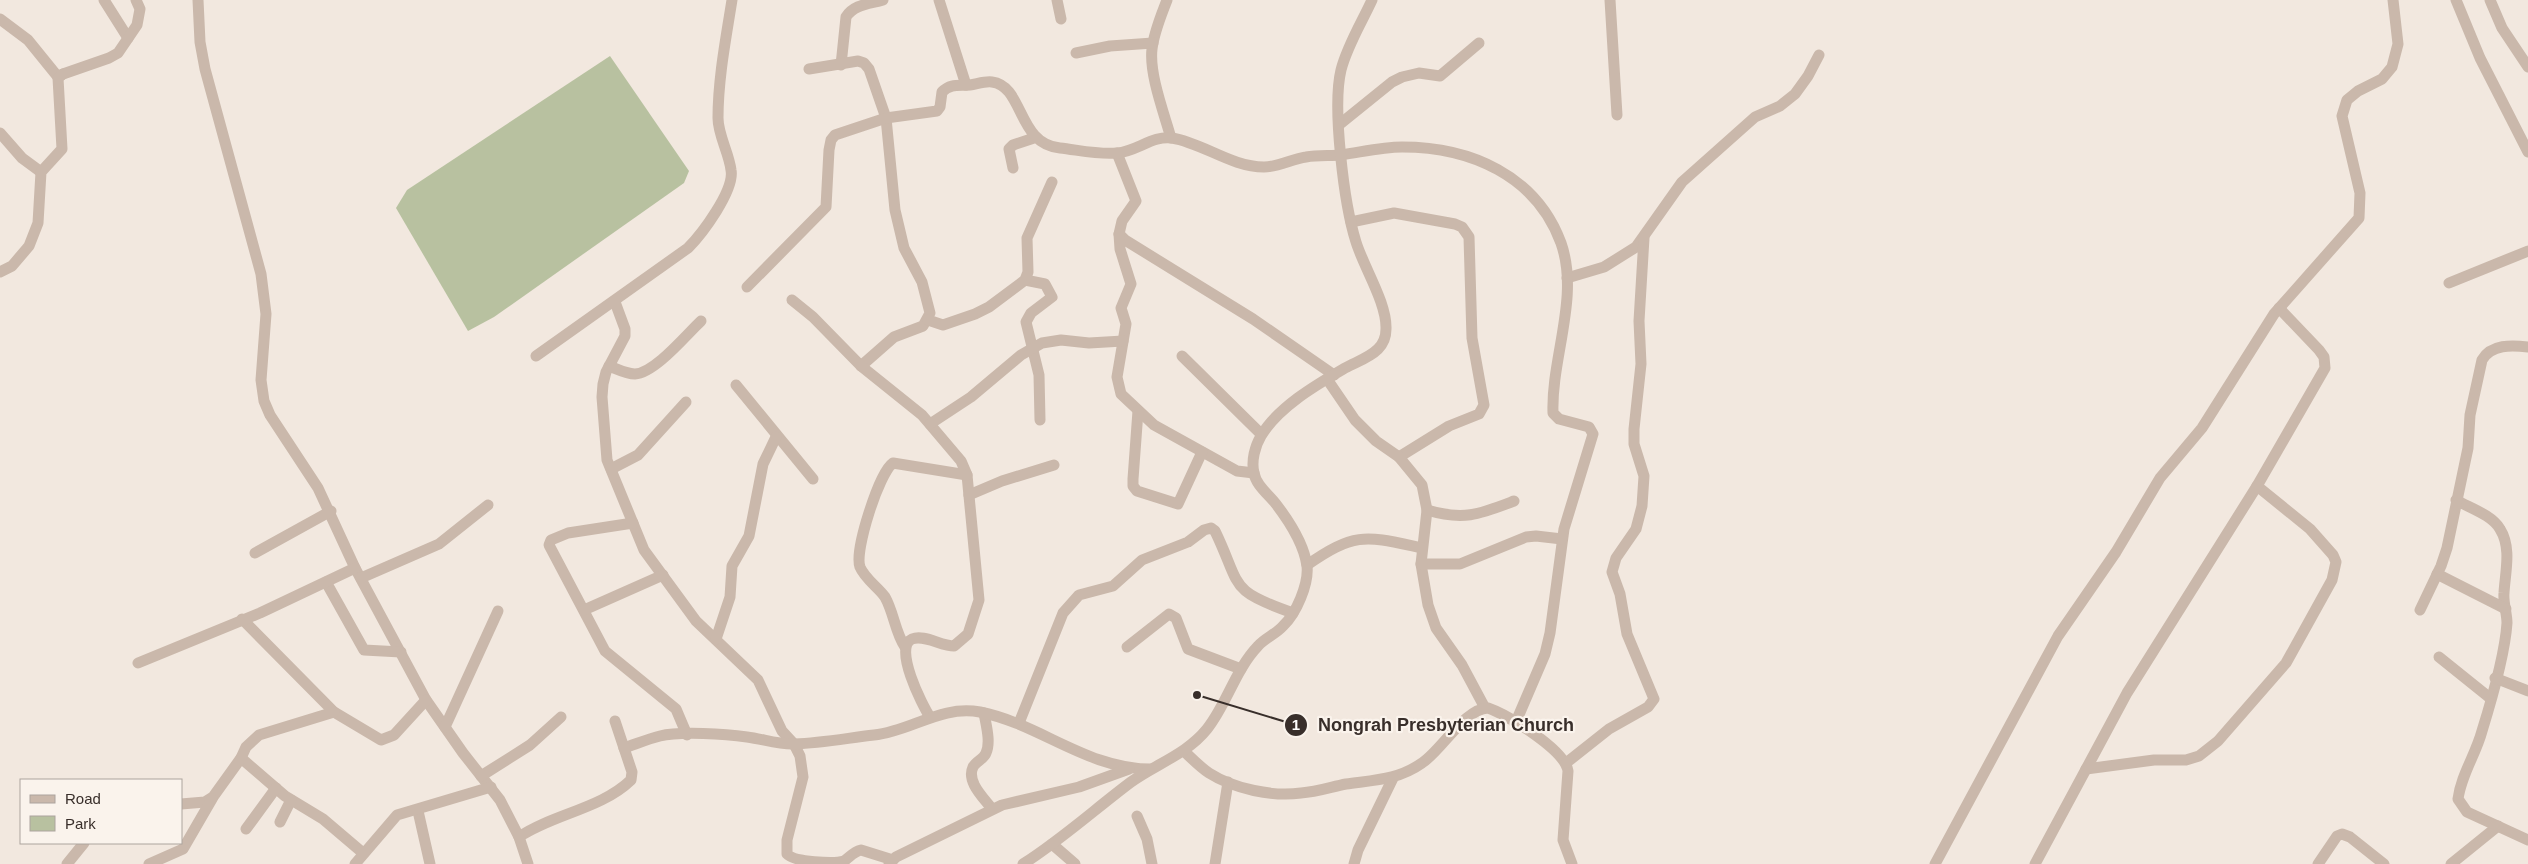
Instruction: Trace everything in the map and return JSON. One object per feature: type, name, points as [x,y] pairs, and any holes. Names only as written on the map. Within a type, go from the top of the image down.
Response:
[{"type":"street","points":[[104,0],[128,38]]},
{"type":"street","points":[[0,19],[28,40],[58,77],[118,53],[140,17],[136,0]]},
{"type":"street","points":[[198,0],[205,69],[261,274],[266,314],[261,380],[264,401],[277,427],[308,472],[331,512],[358,573],[426,700],[491,787],[519,837],[528,864]]},
{"type":"street","points":[[536,356],[615,302],[688,248],[699,235],[730,188],[732,171],[718,120],[724,52],[732,0]]},
{"type":"street","points":[[841,65],[846,17],[849,11],[854,7],[883,0]]},
{"type":"street","points":[[939,0],[966,85]]},
{"type":"street","points":[[1057,0],[1060,19]]},
{"type":"street","points":[[1167,0],[1152,50],[1154,73],[1171,138]]},
{"type":"street","points":[[1023,864],[1150,769],[1184,751],[1208,728],[1241,670],[1258,645],[1282,628],[1293,613],[1307,575],[1307,565],[1293,530],[1278,507],[1262,488],[1254,473],[1253,460],[1261,434],[1292,403],[1377,350],[1383,342],[1386,332],[1384,313],[1362,260],[1351,222],[1342,154],[1338,84],[1342,66],[1372,0]]},
{"type":"street","points":[[1610,0],[1617,115]]},
{"type":"street","points":[[1934,864],[2062,629],[2116,552],[2160,478],[2202,428],[2279,308],[2359,218],[2360,193],[2342,116],[2347,100],[2358,91],[2382,79],[2392,67],[2398,44],[2393,0]]},
{"type":"street","points":[[2456,0],[2480,58],[2528,152]]},
{"type":"street","points":[[2490,0],[2502,28],[2528,67]]},
{"type":"street","points":[[1076,53],[1110,46],[1153,43]]},
{"type":"street","points":[[1340,124],[1392,82],[1411,74],[1440,76],[1479,43]]},
{"type":"street","points":[[1567,278],[1590,272],[1628,254],[1644,238],[1682,182],[1755,117],[1780,106],[1795,94],[1808,76],[1819,55]]},
{"type":"street","points":[[809,69],[858,61],[864,63],[869,69],[886,118],[895,210],[904,248],[922,282],[930,313],[928,320],[923,326],[894,337],[861,366]]},
{"type":"street","points":[[0,272],[17,261],[29,246],[38,223],[42,172],[62,149],[57,84],[63,74]]},
{"type":"street","points":[[748,287],[826,208],[829,150],[831,140],[835,135],[886,118],[937,111],[945,89],[955,85],[991,82],[999,84],[1007,90],[1034,138],[1045,145],[1055,148],[1117,153],[1153,141],[1171,138],[1258,167],[1267,167],[1306,156],[1342,154],[1378,148],[1420,148],[1476,158],[1496,167],[1515,181],[1547,217],[1561,244],[1567,278],[1553,413],[1559,419],[1589,426],[1594,434],[1562,539],[1547,647],[1536,678],[1515,724]]},
{"type":"street","points":[[0,133],[22,158],[42,172]]},
{"type":"street","points":[[1013,168],[1009,149],[1013,145],[1034,138]]},
{"type":"street","points":[[1117,153],[1136,201],[1122,221],[1119,234],[1120,249],[1131,284],[1121,303],[1126,324],[1117,383],[1121,394],[1154,425],[1237,471],[1254,473]]},
{"type":"street","points":[[928,320],[943,324],[975,314],[1025,280],[1028,272],[1027,238],[1052,182]]},
{"type":"street","points":[[1351,222],[1385,214],[1409,214],[1455,224],[1462,227],[1469,237],[1472,338],[1484,405],[1479,414],[1445,428],[1399,457]]},
{"type":"street","points":[[1119,234],[1125,240],[1278,334],[1331,377],[1360,426],[1376,441],[1399,457],[1422,485],[1428,510],[1421,564],[1432,618],[1462,664],[1485,708]]},
{"type":"street","points":[[1566,763],[1609,729],[1648,707],[1654,699],[1627,634],[1620,594],[1612,572],[1616,558],[1636,529],[1642,506],[1644,476],[1634,444],[1634,429],[1641,364],[1639,321],[1644,238]]},
{"type":"street","points":[[2449,283],[2528,251]]},
{"type":"street","points":[[1025,280],[1044,284],[1052,297],[1028,316],[1026,322],[1039,375],[1040,420]]},
{"type":"street","points":[[792,300],[812,317],[861,366],[930,424],[954,450],[967,475],[980,600],[974,623],[968,634],[954,646],[916,638],[909,641],[905,647]]},
{"type":"street","points":[[615,302],[625,336],[609,366],[603,384],[602,397],[607,460],[644,550],[696,621],[758,680],[782,731],[794,744],[800,756],[803,778],[787,840],[786,849],[790,857],[794,859],[837,862],[846,860],[860,850],[891,862],[992,809],[1023,798],[1079,787],[1131,768]]},
{"type":"street","points":[[2035,864],[2127,693],[2257,486],[2325,368],[2324,357],[2320,350],[2279,308]]},
{"type":"street","points":[[609,366],[627,374],[643,373],[654,366],[701,322]]},
{"type":"street","points":[[930,424],[971,397],[1032,348],[1050,341],[1089,343],[1123,341]]},
{"type":"street","points":[[2420,610],[2447,548],[2468,448],[2470,415],[2482,360],[2487,353],[2498,348],[2528,347]]},
{"type":"street","points":[[1182,356],[1261,434]]},
{"type":"street","points":[[736,386],[776,437],[813,479]]},
{"type":"street","points":[[611,469],[638,455],[686,402]]},
{"type":"street","points":[[1138,411],[1133,480],[1133,486],[1137,491],[1178,504],[1202,452]]},
{"type":"street","points":[[716,639],[730,597],[732,566],[749,536],[763,464],[776,437]]},
{"type":"street","points":[[930,717],[920,699],[907,663],[905,647],[885,597],[864,573],[859,563],[862,542],[875,495],[888,467],[893,463],[967,475]]},
{"type":"street","points":[[969,495],[1002,481],[1054,465]]},
{"type":"street","points":[[2086,769],[2154,760],[2186,760],[2199,756],[2218,741],[2286,663],[2332,580],[2336,562],[2333,555],[2310,529],[2257,486]]},
{"type":"street","points":[[2456,500],[2493,521],[2501,530],[2507,561],[2503,596],[2506,609],[2506,627],[2482,733],[2462,781],[2458,799],[2467,812],[2528,840]]},
{"type":"street","points":[[1428,510],[1460,518],[1480,514],[1514,501]]},
{"type":"street","points":[[138,663],[242,620],[326,582],[358,573],[439,544],[488,505]]},
{"type":"street","points":[[255,553],[331,512]]},
{"type":"street","points":[[633,523],[568,533],[551,540],[549,545],[605,651],[676,709],[687,735]]},
{"type":"street","points":[[1019,723],[1063,613],[1072,601],[1088,591],[1113,586],[1142,560],[1188,542],[1204,530],[1211,528],[1216,531],[1236,582],[1247,594],[1293,613]]},
{"type":"street","points":[[1421,564],[1460,564],[1526,537],[1536,536],[1562,539]]},
{"type":"street","points":[[1307,565],[1331,549],[1357,538],[1389,541],[1422,548]]},
{"type":"street","points":[[2437,574],[2506,609]]},
{"type":"street","points":[[584,610],[663,575]]},
{"type":"street","points":[[326,582],[364,650],[401,652]]},
{"type":"street","points":[[445,727],[498,611]]},
{"type":"street","points":[[1128,647],[1170,614],[1176,618],[1188,649],[1241,670]]},
{"type":"street","points":[[242,620],[334,712],[373,736],[385,740],[394,735],[426,700]]},
{"type":"street","points":[[2440,657],[2490,698]]},
{"type":"street","points":[[2495,678],[2528,691]]},
{"type":"street","points":[[1184,751],[1204,770],[1228,782],[1268,792],[1292,794],[1393,778],[1424,763],[1469,717],[1485,708],[1492,710],[1550,746],[1566,763],[1568,771],[1563,840],[1572,864]]},
{"type":"street","points":[[624,748],[659,736],[687,735],[746,737],[794,744],[894,732],[930,717],[956,710],[984,713],[1019,723],[1089,757],[1131,768],[1150,769]]},
{"type":"street","points":[[149,864],[183,849],[213,797],[246,748],[259,735],[334,712]]},
{"type":"street","points":[[984,713],[988,747],[986,754],[976,764],[972,773],[975,786],[992,809]]},
{"type":"street","points":[[481,776],[530,745],[561,717]]},
{"type":"street","points":[[519,837],[543,824],[600,800],[631,780],[632,772],[615,721]]},
{"type":"street","points":[[241,758],[291,800],[323,819],[362,854]]},
{"type":"street","points":[[1354,864],[1358,850],[1393,778]]},
{"type":"street","points":[[1215,864],[1228,782]]},
{"type":"street","points":[[355,864],[397,815],[418,811],[491,787]]},
{"type":"street","points":[[246,829],[276,788]]},
{"type":"street","points":[[182,804],[205,802],[213,797]]},
{"type":"street","points":[[280,822],[291,800]]},
{"type":"street","points":[[418,811],[430,864]]},
{"type":"street","points":[[1137,816],[1146,839],[1152,864]]},
{"type":"street","points":[[2451,864],[2498,826]]},
{"type":"street","points":[[2318,864],[2337,836],[2342,834],[2350,837],[2384,864]]},
{"type":"street","points":[[67,864],[83,844]]},
{"type":"street","points":[[1052,844],[1075,864]]},
{"type":"green space","points":[[610,56],[689,171],[684,183],[494,317],[468,331],[396,208],[407,190]]},
{"type":"place","name":"Nongrah Presbyterian Church","points":[[1197,695]]}]
